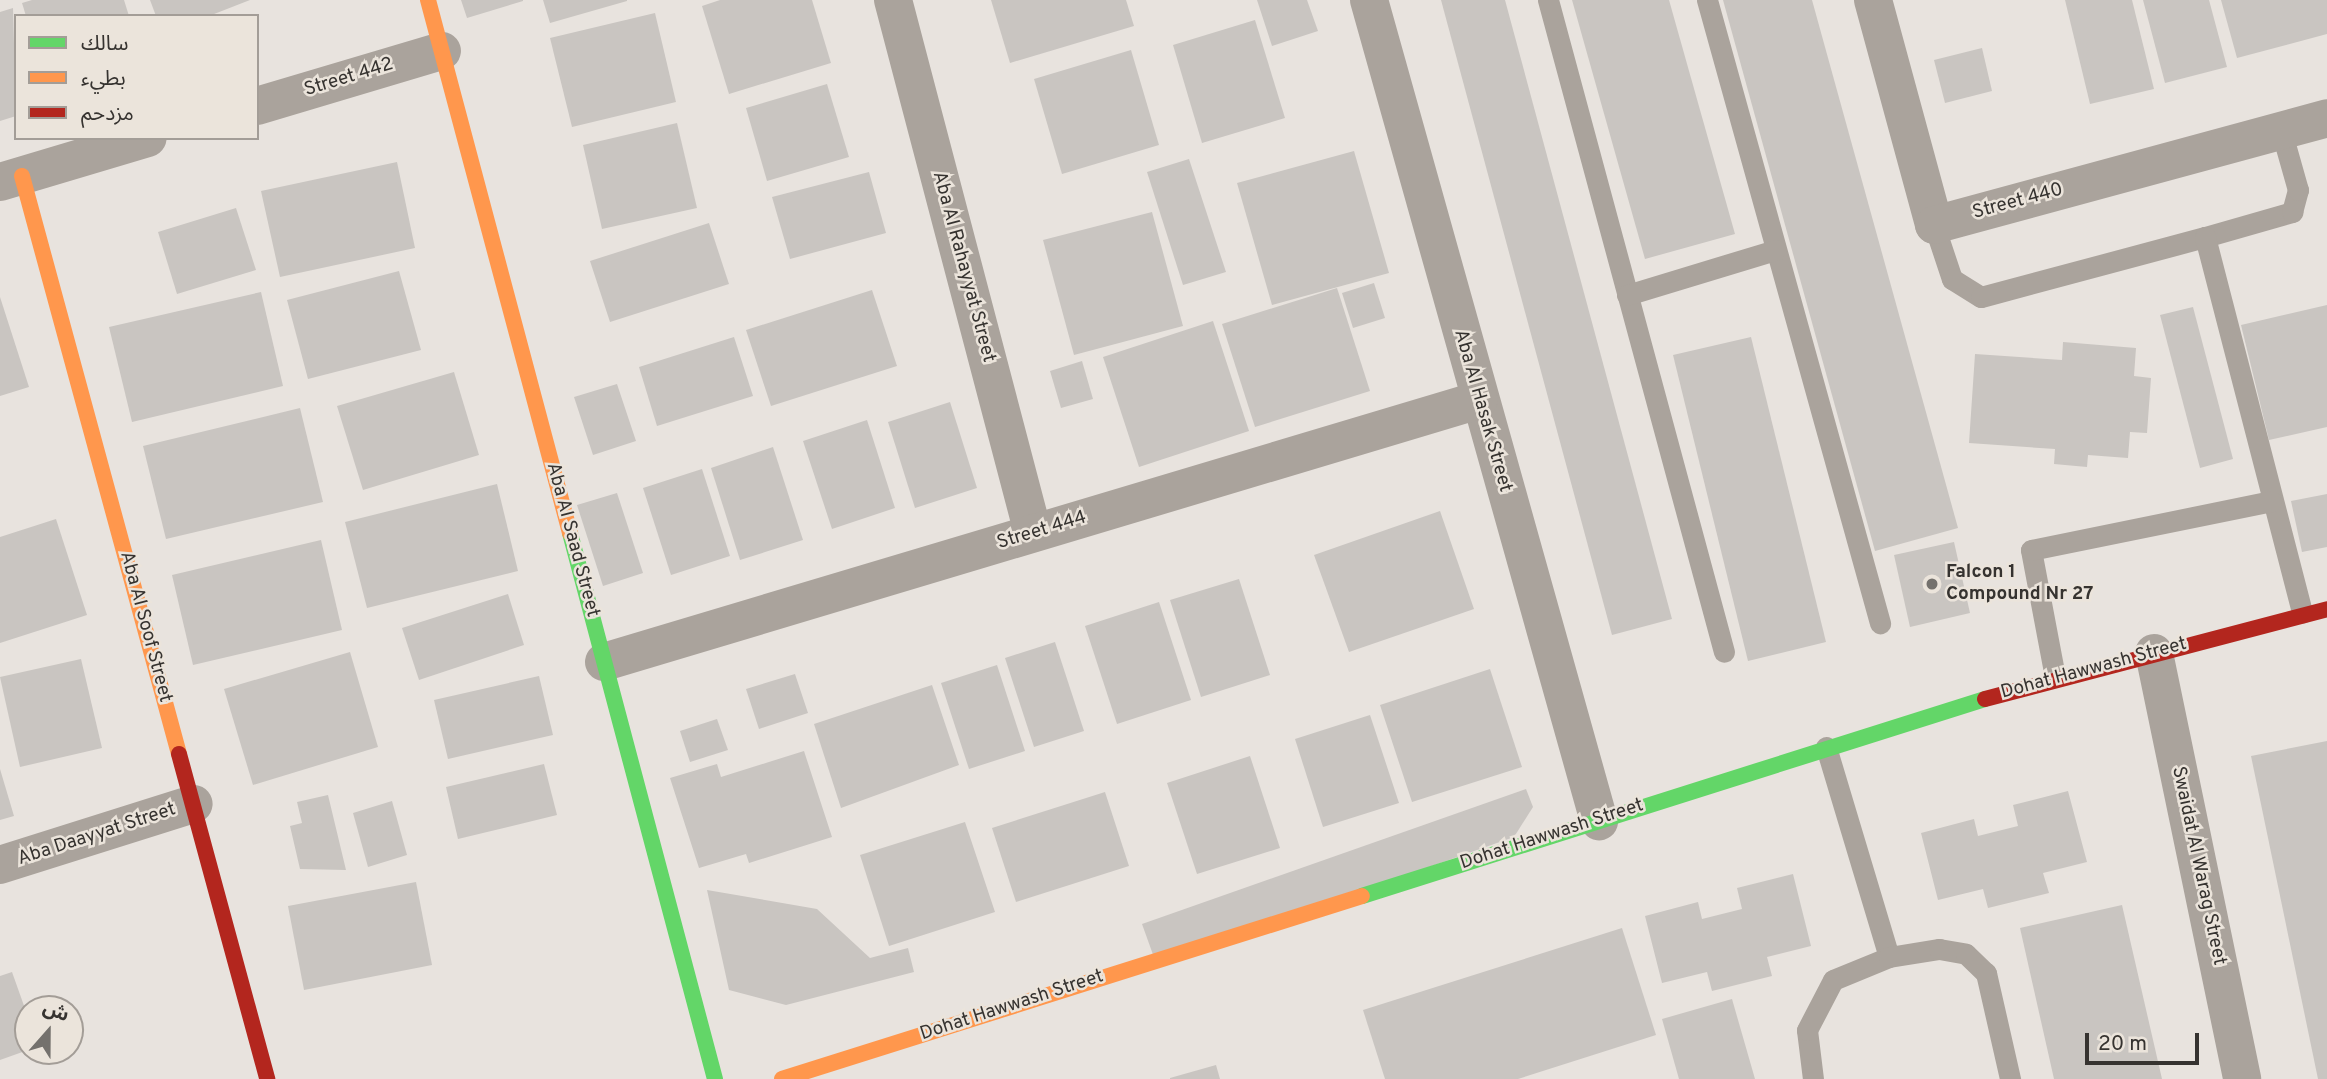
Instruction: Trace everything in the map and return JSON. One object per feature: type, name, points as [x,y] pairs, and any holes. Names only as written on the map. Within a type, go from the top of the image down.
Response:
[{"type":"street","name":"Aba Al Saad Street","points":[[428,0],[715,1079]]},
{"type":"street","name":"Aba Al Rahayyat Street","points":[[893,0],[1033,533]]},
{"type":"street","name":"Aba Al Hasak Street","points":[[1369,0],[1599,821]]},
{"type":"street","points":[[1873,0],[1934,225]]},
{"type":"street","name":"Street 442","points":[[259,105],[442,51]]},
{"type":"street","name":"Street 440","points":[[1934,225],[2327,118]]},
{"type":"street","points":[[11,179],[141,140]]},
{"type":"street","name":"Aba Al Soof Street","points":[[11,179],[194,804],[267,1079]]},
{"type":"street","name":"Street 444","points":[[604,662],[1479,400]]},
{"type":"street","name":"Dohat Hawwash Street","points":[[782,1079],[1826,747],[2055,677],[2302,613],[2327,609]]},
{"type":"street","name":"Swaidat Al Warag Street","points":[[2154,653],[2242,1079]]},
{"type":"street","name":"Aba Daayyat Street","points":[[0,865],[194,804]]},
{"type":"lane","points":[[1548,0],[1724,652]]},
{"type":"lane","points":[[1707,0],[1880,623]]},
{"type":"lane","points":[[1934,225],[1952,279],[1980,297],[2205,237],[2292,212],[2298,190],[2281,131]]},
{"type":"lane","points":[[2205,237],[2302,613]]},
{"type":"lane","points":[[1627,295],[1775,250]]},
{"type":"lane","points":[[2055,677],[2031,550],[2271,501]]},
{"type":"lane","points":[[1826,747],[1889,957]]},
{"type":"lane","points":[[1813,1079],[1807,1030],[1816,1003],[1833,981],[1889,957],[1953,948],[1978,962],[1991,987],[2011,1079]]},
{"type":"building","points":[[32,0],[124,0],[128,14],[25,14],[22,3]]},
{"type":"building","points":[[150,0],[250,0],[214,14],[155,14]]},
{"type":"building","points":[[461,0],[523,0],[523,1],[467,18]]},
{"type":"building","points":[[543,0],[627,0],[627,1],[550,23]]},
{"type":"building","points":[[720,0],[812,0],[831,63],[729,94],[702,6]]},
{"type":"building","points":[[991,0],[1126,0],[1134,26],[1010,63]]},
{"type":"building","points":[[1257,0],[1307,0],[1318,31],[1272,46]]},
{"type":"building","points":[[1441,0],[1505,0],[1672,619],[1612,635]]},
{"type":"building","points":[[1572,0],[1669,0],[1735,234],[1645,259]]},
{"type":"building","points":[[1723,0],[1812,0],[1958,528],[1875,551]]},
{"type":"building","points":[[2065,0],[2132,0],[2154,89],[2090,104]]},
{"type":"building","points":[[2143,0],[2209,0],[2227,67],[2165,83]]},
{"type":"building","points":[[2221,0],[2327,0],[2327,34],[2237,58]]},
{"type":"building","points":[[13,8],[14,117],[0,121],[0,12]]},
{"type":"building","points":[[655,13],[676,102],[572,127],[550,38]]},
{"type":"building","points":[[1255,20],[1285,118],[1202,143],[1173,45]]},
{"type":"building","points":[[1982,48],[1992,91],[1945,103],[1934,60]]},
{"type":"building","points":[[1131,50],[1159,145],[1062,174],[1034,79]]},
{"type":"building","points":[[827,84],[849,157],[767,181],[746,108]]},
{"type":"building","points":[[677,123],[697,208],[602,229],[583,145]]},
{"type":"building","points":[[1354,151],[1389,273],[1272,305],[1237,183]]},
{"type":"building","points":[[1189,159],[1226,272],[1183,285],[1147,172]]},
{"type":"building","points":[[397,162],[415,248],[280,277],[261,191]]},
{"type":"building","points":[[869,172],[886,233],[790,259],[772,197]]},
{"type":"building","points":[[236,208],[256,270],[177,294],[158,232]]},
{"type":"building","points":[[1152,212],[1183,326],[1074,355],[1043,240]]},
{"type":"building","points":[[709,223],[729,284],[610,322],[590,261]]},
{"type":"building","points":[[399,271],[421,350],[308,379],[287,300]]},
{"type":"building","points":[[1374,283],[1385,318],[1353,328],[1342,293]]},
{"type":"building","points":[[1337,288],[1370,391],[1255,427],[1222,324]]},
{"type":"building","points":[[872,290],[897,366],[771,406],[746,330]]},
{"type":"building","points":[[261,292],[283,386],[132,422],[109,327]]},
{"type":"building","points":[[0,297],[29,387],[0,396]]},
{"type":"building","points":[[2327,305],[2327,427],[2269,440],[2241,325]]},
{"type":"building","points":[[2193,307],[2233,459],[2200,468],[2160,315]]},
{"type":"building","points":[[1213,321],[1249,431],[1139,467],[1103,357]]},
{"type":"building","points":[[734,337],[753,396],[657,426],[639,367]]},
{"type":"building","points":[[1751,337],[1826,642],[1748,661],[1673,355]]},
{"type":"building","points":[[2063,342],[2136,348],[2134,376],[2151,378],[2147,433],[2130,432],[2128,458],[2088,455],[2087,467],[2054,464],[2055,449],[1969,443],[1975,354],[2062,360]]},
{"type":"building","points":[[1082,361],[1093,399],[1061,408],[1050,371]]},
{"type":"building","points":[[454,372],[479,455],[363,490],[337,406]]},
{"type":"building","points":[[617,384],[636,441],[593,455],[574,397]]},
{"type":"building","points":[[950,402],[977,488],[915,508],[888,422]]},
{"type":"building","points":[[300,408],[323,502],[166,539],[143,446]]},
{"type":"building","points":[[867,420],[895,508],[832,529],[803,441]]},
{"type":"building","points":[[773,447],[803,540],[740,560],[711,468]]},
{"type":"building","points":[[702,469],[730,556],[671,575],[643,488]]},
{"type":"building","points":[[497,484],[518,571],[367,608],[345,522]]},
{"type":"building","points":[[617,493],[643,573],[603,586],[577,505]]},
{"type":"building","points":[[2327,494],[2327,547],[2302,552],[2291,501]]},
{"type":"building","points":[[1440,511],[1474,609],[1349,652],[1314,555]]},
{"type":"building","points":[[56,519],[87,615],[0,643],[0,537]]},
{"type":"building","points":[[321,540],[342,630],[193,665],[172,575]]},
{"type":"building","name":"Falcon 1 Compound Nr 27","points":[[1954,542],[1970,613],[1910,627],[1894,555]]},
{"type":"building","points":[[1239,579],[1270,675],[1201,697],[1170,600]]},
{"type":"building","points":[[508,594],[524,645],[419,680],[402,628]]},
{"type":"building","points":[[1159,602],[1191,700],[1117,724],[1085,626]]},
{"type":"building","points":[[1055,642],[1084,731],[1034,747],[1005,658]]},
{"type":"building","points":[[350,652],[378,747],[253,785],[224,689]]},
{"type":"building","points":[[81,659],[102,748],[20,767],[0,677]]},
{"type":"building","points":[[997,665],[1025,751],[969,769],[941,683]]},
{"type":"building","points":[[1490,669],[1522,767],[1412,802],[1380,705]]},
{"type":"building","points":[[795,674],[808,713],[759,729],[746,689]]},
{"type":"building","points":[[539,676],[553,735],[448,759],[434,700]]},
{"type":"building","points":[[932,685],[959,765],[841,808],[814,724]]},
{"type":"building","points":[[1370,715],[1399,803],[1323,827],[1295,739]]},
{"type":"building","points":[[717,719],[728,750],[690,762],[680,731]]},
{"type":"building","points":[[2327,741],[2327,1079],[2318,1079],[2251,756]]},
{"type":"building","points":[[804,751],[832,837],[749,863],[746,854],[699,868],[670,778],[717,764],[721,777]]},
{"type":"building","points":[[1250,756],[1280,848],[1197,874],[1167,783]]},
{"type":"building","points":[[544,764],[557,815],[458,839],[446,787]]},
{"type":"building","points":[[0,769],[14,816],[0,820]]},
{"type":"building","points":[[1526,789],[1533,807],[1514,837],[1156,963],[1142,924]]},
{"type":"building","points":[[2068,791],[2087,862],[2043,873],[2049,893],[1988,908],[1983,889],[1938,900],[1921,833],[1974,819],[1978,836],[2018,826],[2013,805]]},
{"type":"building","points":[[1105,792],[1129,866],[1016,902],[992,828]]},
{"type":"building","points":[[328,795],[346,870],[300,869],[290,826],[302,823],[297,802]]},
{"type":"building","points":[[392,801],[407,855],[368,867],[353,813]]},
{"type":"building","points":[[965,822],[995,912],[889,946],[860,855]]},
{"type":"building","points":[[1793,874],[1811,946],[1767,957],[1772,976],[1712,991],[1707,972],[1662,983],[1645,916],[1698,902],[1702,919],[1742,909],[1737,888]]},
{"type":"building","points":[[416,882],[432,965],[304,990],[288,906]]},
{"type":"building","points":[[707,890],[817,909],[870,958],[908,948],[914,972],[786,1005],[729,990]]},
{"type":"building","points":[[2122,905],[2162,1079],[2054,1079],[2020,928]]},
{"type":"building","points":[[1622,928],[1656,1035],[1518,1079],[1385,1079],[1363,1010]]},
{"type":"building","points":[[12,972],[20,995],[14,995],[14,1055],[0,1060],[0,976]]},
{"type":"building","points":[[1732,999],[1755,1079],[1679,1079],[1662,1019]]},
{"type":"building","points":[[1216,1065],[1220,1079],[1170,1079],[1170,1078]]},
{"type":"traffic: fast","points":[[570,533],[715,1079]]},
{"type":"traffic: fast","points":[[1362,896],[1985,699]]},
{"type":"traffic: slow","points":[[428,0],[570,533]]},
{"type":"traffic: slow","points":[[22,176],[179,754]]},
{"type":"traffic: slow","points":[[782,1079],[1362,896]]},
{"type":"traffic: jam","points":[[1985,699],[2327,609]]},
{"type":"traffic: jam","points":[[179,754],[267,1079]]},
{"type":"place","name":"Falcon 1 Compound Nr 27","points":[[1932,584]]}]
